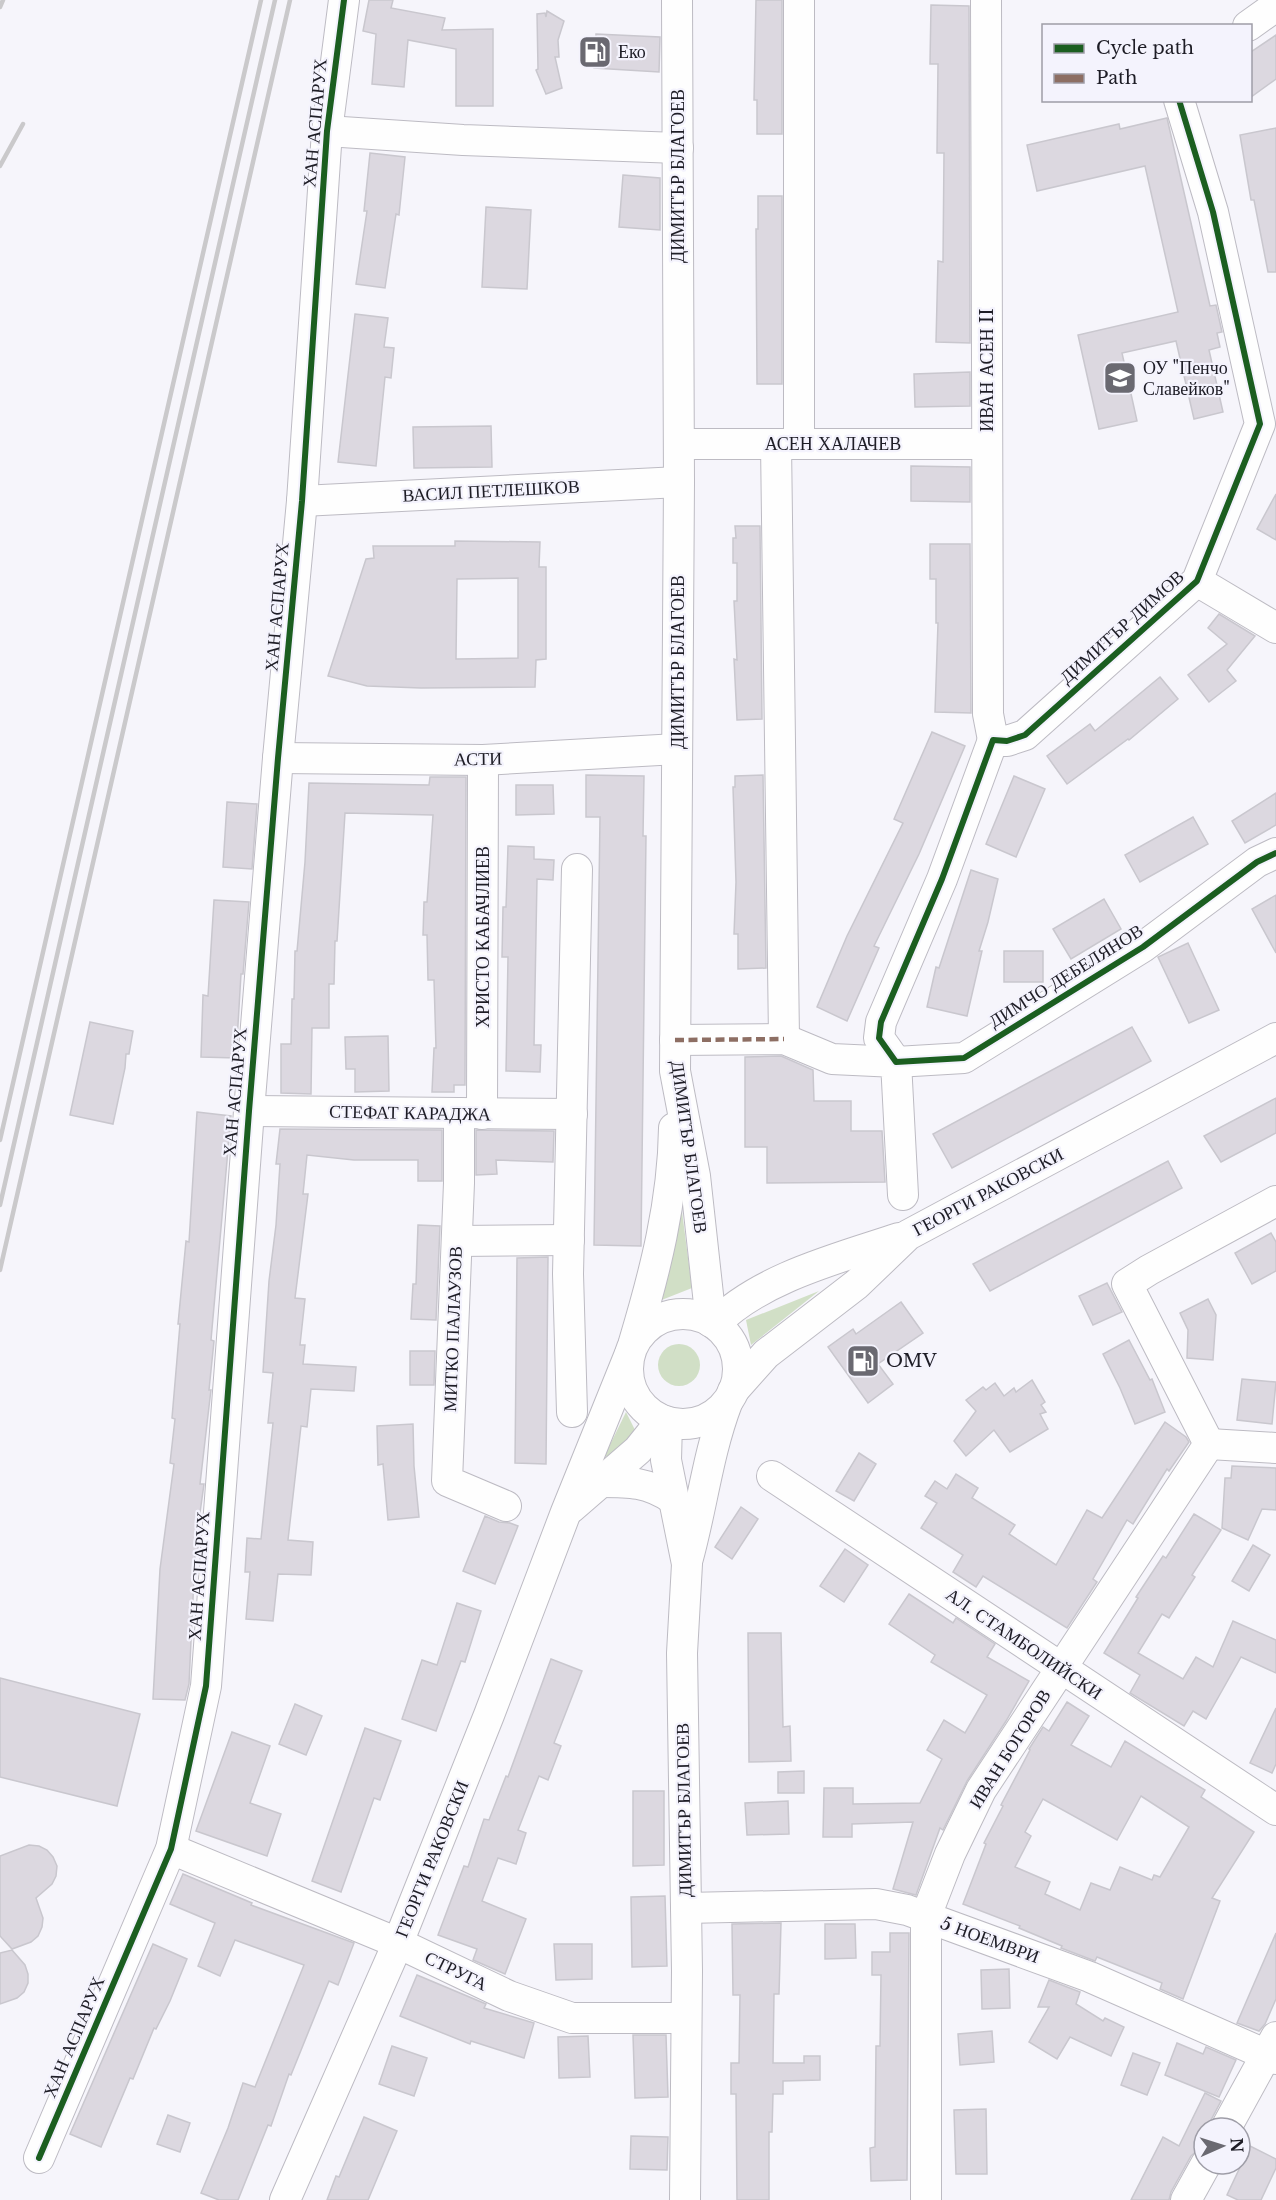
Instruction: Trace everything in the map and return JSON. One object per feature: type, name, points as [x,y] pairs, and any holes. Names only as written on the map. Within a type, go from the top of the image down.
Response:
[{"type":"street","name":"ХАН АСПАРУХ","points":[[39,2158],[171,1849],[206,1686],[249,1111],[302,501],[327,131],[344,0]]},
{"type":"street","name":"ДИМИТЪР БЛАГОЕВ","points":[[677,0],[679,482],[675,1071],[695,1176],[713,1323]]},
{"type":"street","points":[[675,1040],[784,1039],[787,444],[799,0]]},
{"type":"street","name":"ИВАН АСЕН II","points":[[986,0],[988,714],[993,740]]},
{"type":"street","points":[[1251,24],[1276,6]]},
{"type":"street","name":"ДИМИТЪР ДИМОВ","points":[[993,740],[1007,741],[1025,735],[1197,580],[1268,429],[1213,212],[1180,102]]},
{"type":"street","points":[[327,131],[463,140],[678,148]]},
{"type":"street","name":"АСЕН ХАЛАЧЕВ","points":[[679,444],[987,444]]},
{"type":"street","name":"ВАСИЛ ПЕТЛЕШКОВ","points":[[302,501],[679,482]]},
{"type":"street","points":[[1197,580],[1276,628]]},
{"type":"street","points":[[903,1195],[896,1062],[879,1038],[881,1022],[942,879],[993,740]]},
{"type":"street","name":"АСТИ","points":[[278,758],[483,760],[677,749]]},
{"type":"street","name":"ХРИСТО КАБАЧЛИЕВ","points":[[471,1114],[483,760]]},
{"type":"street","name":"ДИМЧО ДЕБЕЛЯНОВ","points":[[784,1039],[832,1059],[896,1062],[964,1058],[1143,948],[1257,862],[1276,854]]},
{"type":"street","points":[[572,1412],[569,1240],[577,869]]},
{"type":"street","name":"ГЕОРГИ РАКОВСКИ","points":[[730,1397],[766,1354],[857,1284],[908,1235],[1276,1038]]},
{"type":"street","name":"ГЕОРГИ РАКОВСКИ","points":[[285,2200],[398,1943],[489,1715],[566,1512],[632,1350],[655,1273],[668,1208],[673,1159],[675,1071]]},
{"type":"street","name":"СТЕФАТ КАРАДЖА","points":[[249,1111],[572,1114]]},
{"type":"street","name":"МИТКО ПАЛАУЗОВ","points":[[471,1114],[457,1241],[447,1481],[506,1506]]},
{"type":"street","points":[[1276,1200],[1127,1284],[1209,1444],[1276,1448]]},
{"type":"street","points":[[713,1323],[766,1287],[826,1262],[908,1235]]},
{"type":"street","points":[[457,1241],[569,1240]]},
{"type":"street","points":[[703,1242],[723,1275],[738,1288],[766,1287]]},
{"type":"street","points":[[687,1564],[699,1519],[715,1439],[730,1397],[737,1373],[736,1354],[731,1343],[713,1323],[694,1315],[676,1314],[659,1320],[644,1330],[632,1350],[630,1379],[638,1401],[648,1412],[664,1421],[683,1424],[700,1422],[715,1414],[730,1397]]},
{"type":"street","name":"ДИМИТЪР БЛАГОЕВ","points":[[664,1421],[666,1460],[687,1564],[682,1653],[686,1908],[685,2200]]},
{"type":"street","name":"ГЕОРГИ РАКОВСКИ","points":[[566,1512],[638,1450],[664,1421]]},
{"type":"street","name":"ИВАН БОГОРОВ","points":[[926,2200],[926,1916],[950,1854],[981,1790],[1209,1444]]},
{"type":"street","name":"АЛ. СТАМБОЛИЙСКИ","points":[[772,1476],[1276,1810]]},
{"type":"street","points":[[601,1482],[634,1482],[659,1490],[673,1499]]},
{"type":"street","name":"СТРУГА","points":[[171,1849],[398,1943],[508,1996],[572,2019],[686,2018]]},
{"type":"street","name":"5 НОЕМВРИ","points":[[686,1908],[876,1904],[926,1916],[1090,1977],[1273,2050]]},
{"type":"street","points":[[1233,2116],[1273,2050]]},
{"type":"street","points":[[1186,2200],[1199,2176]]},
{"type":"green space","points":[[681,1204],[692,1288],[654,1303]]},
{"type":"green space","points":[[819,1291],[751,1345],[746,1320]]},
{"type":"green space","points":[[679,1344],[694,1350],[700,1365],[694,1380],[679,1386],[664,1380],[658,1365],[664,1350]]},
{"type":"green space","points":[[626,1412],[638,1436],[619,1453],[604,1457]]},
{"type":"building","points":[[369,0],[393,0],[391,8],[445,18],[442,30],[493,29],[493,106],[456,106],[456,49],[408,40],[404,87],[372,84],[376,34],[363,31]]},
{"type":"building","points":[[756,0],[782,0],[782,134],[757,134],[757,100],[754,100]]},
{"type":"building","points":[[931,5],[969,6],[970,343],[936,342],[938,261],[943,262],[944,153],[937,153],[938,64],[930,64]]},
{"type":"building","points":[[547,11],[564,21],[558,40],[559,57],[555,57],[562,88],[546,94],[536,70],[538,69],[537,14],[545,13],[546,17]]},
{"type":"building","points":[[596,34],[660,37],[659,72],[594,68]]},
{"type":"building","points":[[1276,35],[1276,79],[1252,96],[1252,51]]},
{"type":"building","points":[[1167,118],[1210,306],[1216,305],[1222,332],[1217,333],[1220,347],[1209,350],[1223,412],[1194,419],[1176,341],[1122,353],[1137,421],[1099,429],[1078,335],[1178,312],[1145,166],[1037,191],[1027,145],[1119,124],[1120,129]]},
{"type":"building","points":[[1276,128],[1276,272],[1268,272],[1254,200],[1251,200],[1240,135]]},
{"type":"building","points":[[370,153],[405,157],[399,215],[396,214],[385,288],[356,284],[367,211],[364,211]]},
{"type":"building","points":[[623,175],[660,178],[660,230],[619,227]]},
{"type":"building","points":[[758,196],[782,196],[782,384],[757,384],[756,229],[758,229]]},
{"type":"building","points":[[486,207],[531,210],[527,289],[482,287]]},
{"type":"building","points":[[355,314],[388,318],[384,347],[394,348],[391,378],[385,377],[376,466],[338,462]]},
{"type":"building","points":[[970,372],[970,406],[915,407],[914,374]]},
{"type":"building","points":[[491,426],[492,467],[414,468],[413,427]]},
{"type":"building","points":[[911,466],[970,467],[970,502],[911,501]]},
{"type":"building","points":[[1276,494],[1276,540],[1257,529]]},
{"type":"building","points":[[735,526],[760,526],[762,719],[737,720],[734,601],[737,601],[737,563],[733,563]]},
{"type":"building","points":[[455,541],[540,542],[539,567],[546,567],[546,659],[536,660],[535,687],[367,686],[328,676],[366,559],[374,558],[373,546],[455,546]],"holes":[[[518,578],[518,658],[456,659],[457,579]]]},
{"type":"building","points":[[930,544],[970,544],[971,713],[935,712],[938,623],[936,623],[936,579],[930,579]]},
{"type":"building","points":[[1219,614],[1255,636],[1227,670],[1236,681],[1209,702],[1188,675],[1227,644],[1208,628]]},
{"type":"building","points":[[1160,677],[1178,699],[1129,740],[1067,784],[1047,756],[1090,724],[1095,731]]},
{"type":"building","points":[[932,732],[965,746],[919,854],[874,946],[879,948],[847,1021],[817,1007],[847,936],[903,823],[894,819]]},
{"type":"building","points":[[586,775],[644,776],[643,836],[646,836],[641,1246],[594,1245],[600,817],[586,817]]},
{"type":"building","points":[[763,775],[766,968],[738,969],[738,934],[734,934],[736,882],[733,787],[735,787],[735,776]]},
{"type":"building","points":[[1014,776],[1045,789],[1016,857],[986,844]]},
{"type":"building","points":[[430,777],[466,777],[465,1085],[454,1085],[454,1092],[432,1092],[434,1048],[436,1048],[434,980],[428,980],[427,935],[423,935],[433,815],[345,813],[334,984],[329,984],[329,1028],[312,1028],[311,1094],[281,1093],[281,1044],[291,1044],[295,951],[297,951],[305,862],[309,783],[429,785]]},
{"type":"building","points":[[516,785],[553,785],[554,814],[516,815]]},
{"type":"building","points":[[1276,793],[1276,825],[1245,843],[1232,821]]},
{"type":"building","points":[[227,802],[257,804],[252,869],[223,867]]},
{"type":"building","points":[[1193,817],[1208,844],[1140,882],[1125,855]]},
{"type":"building","points":[[508,846],[534,847],[534,859],[554,860],[553,880],[537,879],[534,1045],[541,1045],[540,1072],[506,1071],[508,957],[502,957]]},
{"type":"building","points":[[971,870],[998,879],[979,951],[982,951],[967,1016],[927,1007],[936,967],[939,968]]},
{"type":"building","points":[[1276,895],[1276,953],[1252,909]]},
{"type":"building","points":[[1104,899],[1121,929],[1071,959],[1053,929]]},
{"type":"building","points":[[214,900],[249,902],[243,974],[241,974],[236,1058],[201,1057],[203,995],[208,996]]},
{"type":"building","points":[[1188,943],[1219,1010],[1189,1023],[1158,957]]},
{"type":"building","points":[[1004,951],[1043,951],[1043,982],[1004,982]]},
{"type":"building","points":[[90,1022],[133,1031],[129,1054],[126,1054],[113,1124],[70,1115]]},
{"type":"building","points":[[1132,1027],[1151,1061],[952,1168],[933,1134]]},
{"type":"building","points":[[388,1036],[389,1091],[355,1092],[355,1069],[346,1069],[345,1037]]},
{"type":"building","points":[[781,1056],[813,1070],[814,1101],[851,1101],[851,1131],[882,1131],[885,1182],[767,1183],[767,1147],[745,1147],[745,1057]]},
{"type":"building","points":[[1276,1098],[1276,1133],[1221,1162],[1204,1136]]},
{"type":"building","points":[[197,1112],[231,1116],[211,1340],[214,1341],[209,1390],[211,1390],[200,1484],[204,1484],[198,1527],[200,1527],[197,1556],[195,1556],[189,1684],[185,1700],[153,1699],[160,1569],[174,1464],[170,1463],[175,1419],[172,1418],[180,1324],[178,1324],[186,1241],[189,1242]]},
{"type":"building","points":[[280,1129],[442,1130],[442,1181],[418,1181],[418,1160],[354,1160],[307,1155],[303,1194],[308,1194],[295,1298],[305,1299],[300,1345],[305,1345],[303,1364],[356,1367],[354,1391],[311,1389],[307,1427],[301,1426],[288,1540],[313,1542],[311,1575],[278,1574],[273,1621],[246,1619],[250,1572],[245,1572],[247,1538],[261,1539],[273,1423],[268,1423],[273,1373],[263,1372],[269,1281],[276,1225],[280,1164],[276,1164]]},
{"type":"building","points":[[476,1130],[554,1131],[553,1162],[496,1160],[497,1174],[476,1175]]},
{"type":"building","points":[[1168,1161],[1182,1188],[990,1291],[973,1264]]},
{"type":"building","points":[[418,1225],[440,1226],[436,1320],[411,1319],[413,1284],[416,1284]]},
{"type":"building","points":[[1271,1233],[1276,1242],[1276,1271],[1252,1284],[1235,1253]]},
{"type":"building","points":[[548,1257],[546,1464],[515,1463],[517,1258]]},
{"type":"building","points":[[1107,1283],[1122,1312],[1093,1325],[1079,1296]]},
{"type":"building","points":[[1208,1299],[1216,1315],[1213,1360],[1187,1358],[1188,1330],[1180,1313]]},
{"type":"building","points":[[901,1302],[923,1333],[878,1364],[893,1384],[868,1403],[828,1347],[853,1329],[856,1334]]},
{"type":"building","points":[[1129,1340],[1150,1380],[1152,1379],[1165,1412],[1135,1424],[1103,1354]]},
{"type":"building","points":[[410,1351],[435,1351],[434,1385],[410,1385]]},
{"type":"building","points":[[1242,1379],[1276,1382],[1272,1424],[1237,1420]]},
{"type":"building","points":[[1032,1380],[1045,1402],[1041,1405],[1046,1412],[1040,1414],[1048,1429],[1010,1452],[994,1430],[966,1456],[954,1441],[976,1411],[966,1400],[983,1387],[986,1390],[995,1383],[1004,1396],[1014,1388],[1016,1392]]},
{"type":"building","points":[[1165,1422],[1186,1437],[1189,1442],[1169,1471],[1167,1469],[1133,1524],[1127,1520],[1093,1579],[1097,1582],[1067,1628],[983,1576],[976,1587],[953,1572],[963,1555],[921,1528],[937,1503],[925,1496],[935,1481],[947,1489],[956,1474],[978,1488],[972,1498],[1015,1525],[1009,1534],[1056,1565],[1087,1510],[1102,1518]]},
{"type":"building","points":[[413,1424],[419,1517],[388,1520],[383,1464],[378,1465],[377,1426]]},
{"type":"building","points":[[859,1453],[876,1464],[854,1501],[836,1491]]},
{"type":"building","points":[[1232,1466],[1276,1468],[1276,1510],[1262,1509],[1248,1540],[1222,1528],[1225,1478],[1231,1478]]},
{"type":"building","points":[[741,1507],[758,1519],[732,1559],[715,1547]]},
{"type":"building","points":[[1194,1514],[1221,1530],[1192,1575],[1195,1577],[1169,1618],[1162,1614],[1138,1653],[1183,1679],[1196,1657],[1213,1667],[1233,1621],[1276,1640],[1276,1673],[1241,1657],[1206,1719],[1193,1711],[1184,1726],[1130,1693],[1140,1675],[1104,1653],[1138,1598],[1136,1597],[1163,1556],[1166,1558]]},
{"type":"building","points":[[485,1516],[518,1526],[495,1584],[463,1571]]},
{"type":"building","points":[[1253,1545],[1270,1555],[1249,1591],[1232,1581]]},
{"type":"building","points":[[845,1549],[868,1565],[844,1602],[820,1586]]},
{"type":"building","points":[[909,1594],[953,1623],[956,1618],[995,1644],[987,1657],[1029,1681],[967,1781],[943,1830],[940,1828],[916,1895],[893,1889],[913,1822],[852,1824],[852,1837],[823,1837],[824,1788],[853,1788],[853,1804],[920,1803],[942,1759],[927,1750],[944,1720],[965,1733],[987,1695],[931,1662],[935,1655],[889,1624]]},
{"type":"building","points":[[457,1603],[481,1611],[465,1662],[461,1661],[436,1731],[402,1719],[422,1660],[437,1665]]},
{"type":"building","points":[[748,1633],[781,1633],[783,1727],[790,1726],[791,1761],[749,1762]]},
{"type":"building","points":[[551,1659],[582,1671],[554,1743],[561,1746],[548,1780],[539,1776],[518,1830],[526,1833],[516,1864],[498,1858],[482,1901],[526,1919],[505,1974],[473,1960],[477,1949],[438,1935],[464,1866],[468,1867],[484,1819],[489,1820],[506,1776],[508,1777]]},
{"type":"building","points":[[0,1678],[140,1714],[117,1806],[0,1777]]},
{"type":"building","points":[[1067,1702],[1089,1716],[1071,1745],[1111,1767],[1125,1741],[1205,1790],[1201,1797],[1254,1832],[1212,1898],[1220,1901],[1183,1999],[1160,1989],[1162,1983],[1097,1957],[1095,1961],[1061,1948],[1062,1946],[1019,1928],[1020,1926],[963,1904],[986,1844],[984,1843],[1003,1806],[1001,1805],[1029,1749],[1043,1727],[1049,1731]],"holes":[[[1141,1796],[1189,1827],[1160,1877],[1154,1875],[1152,1880],[1120,1867],[1110,1890],[1091,1883],[1080,1910],[1045,1894],[1050,1882],[1015,1867],[1031,1836],[1025,1832],[1043,1799],[1117,1840]]]},
{"type":"building","points":[[295,1704],[322,1716],[306,1755],[279,1744]]},
{"type":"building","points":[[1276,1708],[1276,1764],[1272,1773],[1250,1763]]},
{"type":"building","points":[[365,1728],[401,1741],[380,1800],[374,1798],[341,1892],[312,1881]]},
{"type":"building","points":[[232,1732],[270,1746],[250,1803],[281,1814],[267,1856],[196,1831]]},
{"type":"building","points":[[804,1771],[804,1793],[778,1793],[778,1772]]},
{"type":"building","points":[[633,1791],[664,1791],[664,1865],[633,1866]]},
{"type":"building","points":[[788,1801],[789,1834],[747,1835],[745,1803]]},
{"type":"building","points":[[29,1845],[47,1850],[57,1866],[56,1876],[52,1884],[36,1898],[43,1918],[38,1936],[31,1942],[12,1949],[0,1936],[0,1856]]},
{"type":"building","points":[[183,1874],[252,1903],[251,1905],[354,1943],[338,1985],[329,1981],[291,2075],[289,2074],[271,2126],[268,2125],[238,2200],[219,2200],[201,2193],[228,2128],[243,2083],[255,2087],[304,1965],[235,1940],[220,1976],[198,1966],[215,1923],[170,1904]]},
{"type":"building","points":[[665,1896],[667,1966],[632,1967],[631,1897]]},
{"type":"building","points":[[781,1923],[779,1994],[774,1994],[773,2063],[804,2063],[804,2056],[820,2056],[820,2080],[783,2081],[783,2094],[773,2094],[772,2132],[769,2132],[769,2200],[737,2200],[736,2094],[731,2094],[731,2063],[739,2063],[740,1995],[733,1995],[732,1924]]},
{"type":"building","points":[[825,1924],[855,1924],[856,1958],[825,1959]]},
{"type":"building","points":[[890,1933],[909,1933],[907,2180],[871,2181],[870,2148],[875,2147],[876,2046],[880,2046],[881,1975],[872,1975],[872,1952],[890,1952]]},
{"type":"building","points":[[1276,1933],[1276,1999],[1265,2024],[1259,2031],[1237,2023]]},
{"type":"building","points":[[153,1944],[187,1959],[133,2079],[130,2078],[101,2147],[70,2134]]},
{"type":"building","points":[[554,1944],[592,1944],[592,1979],[556,1980]]},
{"type":"building","points":[[12,1950],[25,1965],[28,1983],[24,1992],[17,1998],[0,2004],[0,1953]]},
{"type":"building","points":[[1009,1969],[1010,2008],[982,2009],[981,1970]]},
{"type":"building","points":[[417,1975],[486,2004],[484,2008],[534,2023],[524,2058],[471,2041],[470,2044],[400,2016]]},
{"type":"building","points":[[1049,1980],[1080,1992],[1076,2004],[1103,2021],[1105,2018],[1124,2027],[1111,2056],[1070,2037],[1057,2059],[1029,2042],[1049,2007],[1038,2007]]},
{"type":"building","points":[[992,2031],[994,2062],[960,2065],[958,2034]]},
{"type":"building","points":[[633,2035],[666,2035],[668,2097],[635,2098]]},
{"type":"building","points":[[588,2036],[590,2077],[559,2078],[558,2037]]},
{"type":"building","points":[[1177,2043],[1203,2054],[1206,2047],[1236,2060],[1219,2097],[1165,2075]]},
{"type":"building","points":[[392,2046],[427,2058],[414,2096],[379,2084]]},
{"type":"building","points":[[1133,2053],[1160,2063],[1147,2095],[1121,2085]]},
{"type":"building","points":[[1205,2093],[1221,2101],[1213,2116],[1194,2116]]},
{"type":"building","points":[[986,2109],[987,2174],[956,2174],[954,2110]]},
{"type":"building","points":[[168,2115],[190,2123],[180,2152],[157,2144]]},
{"type":"building","points":[[364,2117],[397,2131],[368,2200],[327,2200],[336,2176],[339,2177]]},
{"type":"building","points":[[1192,2120],[1192,2155],[1171,2192],[1169,2200],[1131,2200],[1163,2137],[1179,2146]]},
{"type":"building","points":[[631,2136],[668,2137],[667,2170],[630,2169]]},
{"type":"building","points":[[1252,2147],[1276,2159],[1276,2168],[1261,2200],[1238,2200],[1227,2195],[1236,2176],[1252,2176]]},
{"type":"railway","points":[[0,7],[3,0]]},
{"type":"railway","points":[[0,1140],[261,0]]},
{"type":"railway","points":[[0,1205],[275,0]]},
{"type":"railway","points":[[0,1270],[290,0]]},
{"type":"railway","points":[[0,166],[23,124]]},
{"type":"marked path","points":[[675,1040],[784,1039]]},
{"type":"cycle path","points":[[39,2158],[171,1849],[206,1686],[249,1111],[302,501],[327,131],[344,0]]},
{"type":"cycle path","points":[[1180,102],[1213,212],[1260,424],[1197,581],[1025,735],[1007,741],[993,740],[942,879],[881,1022],[879,1038],[896,1062],[964,1058],[1143,947],[1257,862],[1276,853]]},
{"type":"place","name":"Еко","points":[[595,52]]},
{"type":"place","name":"ОУ \"Пенчо Славейков\"","points":[[1120,378]]},
{"type":"place","name":"OMV","points":[[863,1361]]}]
